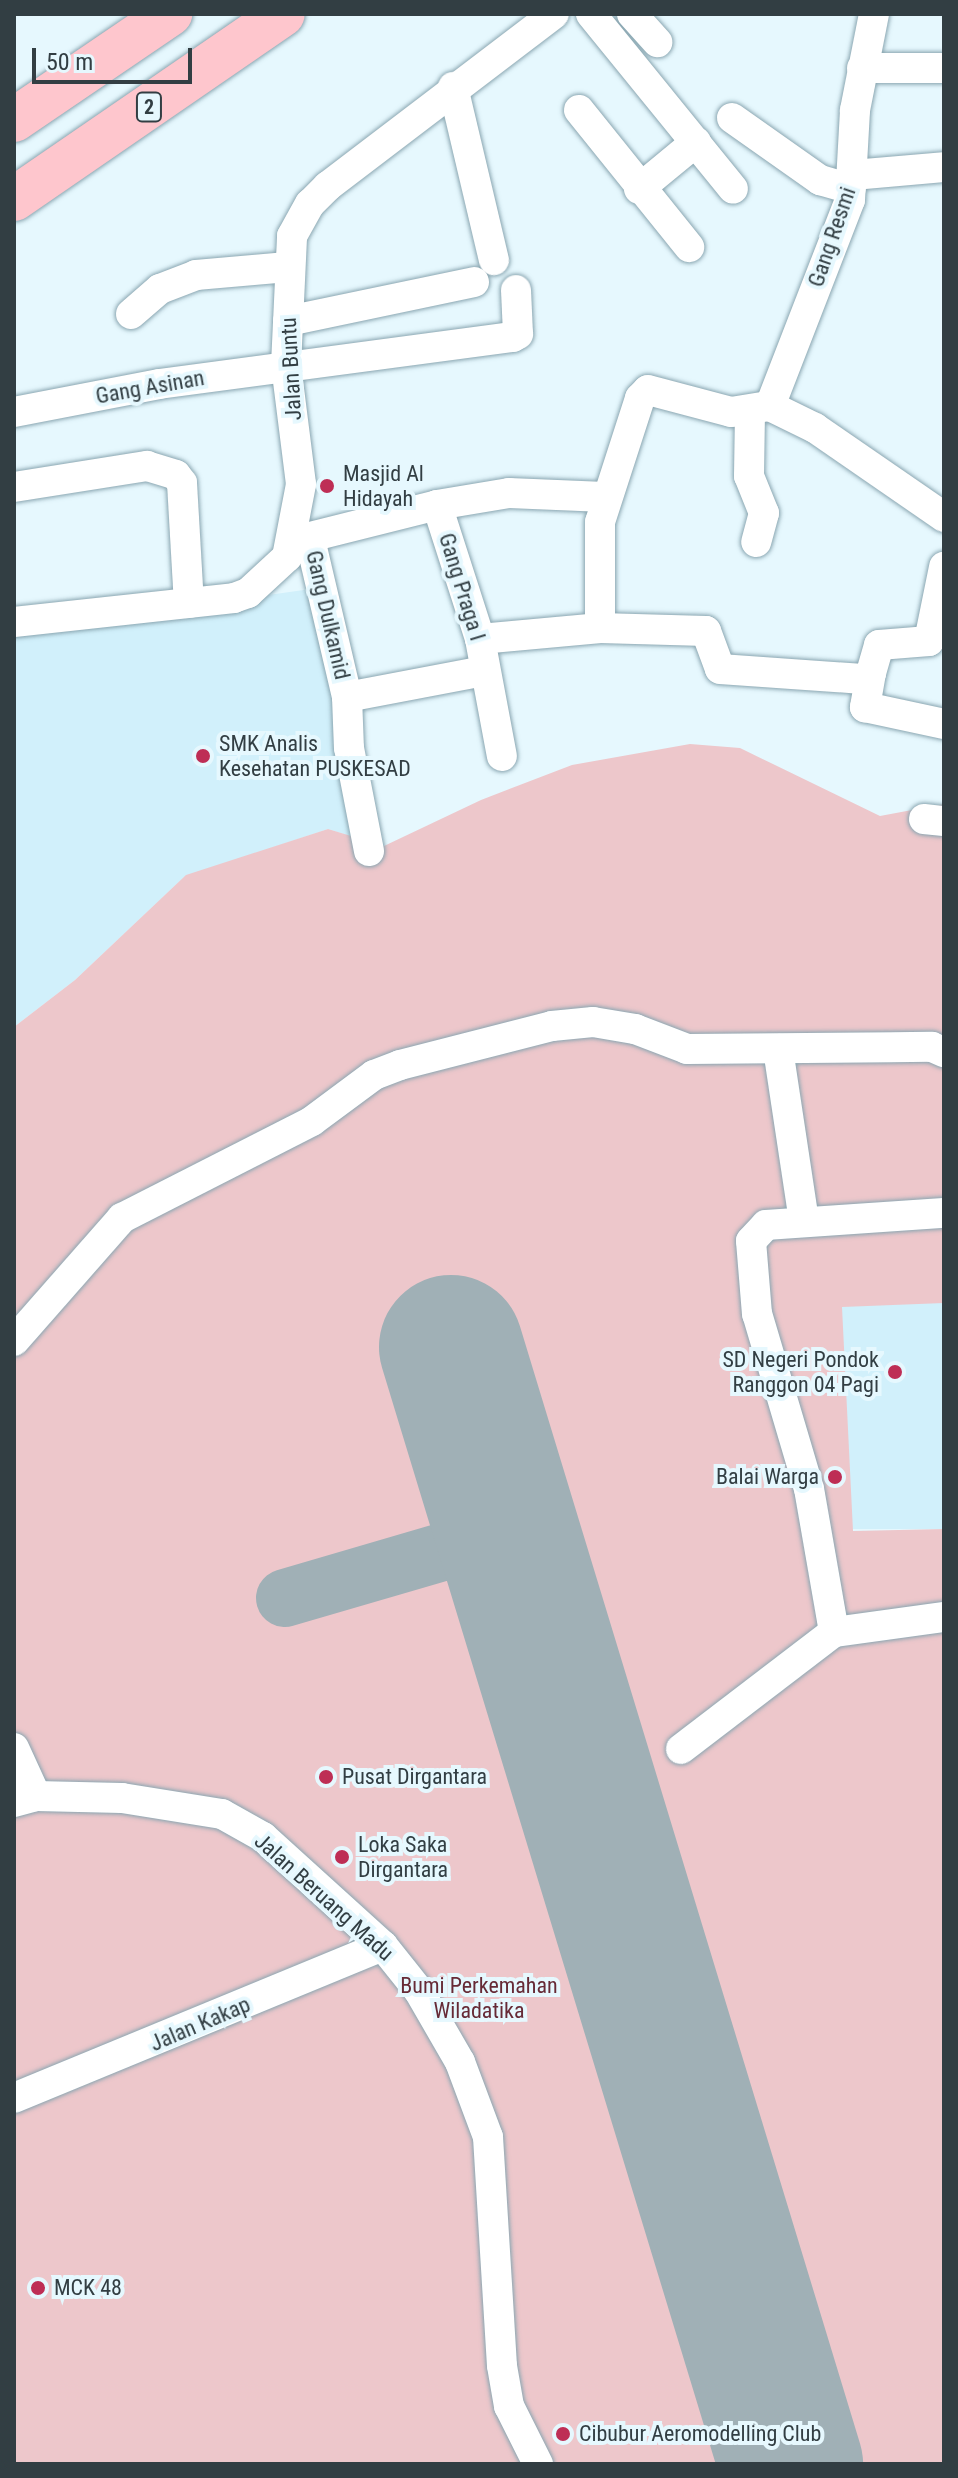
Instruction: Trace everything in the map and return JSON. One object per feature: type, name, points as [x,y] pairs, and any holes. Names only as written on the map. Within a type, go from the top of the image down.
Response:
[{"type":"highway","points":[[14,120],[170,14]]},
{"type":"highway","name":"2","points":[[14,199],[283,14]]},
{"type":"street","name":"Jalan Buntu","points":[[14,622],[189,603],[248,593],[287,557],[302,540],[301,484],[286,365],[288,267],[292,236],[310,204],[453,87],[554,14]]},
{"type":"street","points":[[591,14],[733,189]]},
{"type":"street","points":[[632,14],[657,42]]},
{"type":"street","name":"Gang Resmi","points":[[756,542],[764,513],[747,467],[760,409],[852,182],[853,127],[874,14]]},
{"type":"street","points":[[862,68],[944,68]]},
{"type":"street","points":[[288,321],[484,271],[453,87]]},
{"type":"street","points":[[579,110],[639,189],[689,247]]},
{"type":"street","points":[[732,118],[820,180],[852,182],[944,167]]},
{"type":"street","points":[[639,189],[696,142]]},
{"type":"street","points":[[131,314],[160,289],[196,275],[288,267]]},
{"type":"street","name":"Gang Asinan","points":[[14,412],[286,365],[513,337],[518,334],[516,290]]},
{"type":"street","points":[[600,628],[602,509],[640,398],[648,390],[731,412],[760,409],[815,428],[943,517],[941,607],[929,641],[879,645],[865,707],[944,724]]},
{"type":"street","points":[[14,487],[147,466],[176,475],[182,483],[189,603]]},
{"type":"street","points":[[302,540],[437,505],[509,493],[602,509]]},
{"type":"street","name":"Gang Praga I","points":[[437,505],[480,639],[483,671],[502,756]]},
{"type":"street","name":"Gang Dulkamid","points":[[302,540],[347,697],[483,671]]},
{"type":"street","points":[[480,639],[600,628],[708,631],[720,669],[863,679],[871,673]]},
{"type":"street","points":[[347,697],[349,748],[369,851]]},
{"type":"street","points":[[14,1341],[122,1218],[312,1121],[388,1069],[539,1029],[593,1022],[635,1029],[687,1049],[932,1047],[944,1052]]},
{"type":"street","points":[[778,1049],[804,1220]]},
{"type":"street","points":[[834,1632],[809,1489],[757,1314],[751,1273],[757,1231],[804,1220],[944,1213]]},
{"type":"street","points":[[681,1749],[834,1632],[944,1617]]},
{"type":"street","points":[[14,1748],[25,1799]]},
{"type":"street","name":"Jalan Beruang Madu","points":[[25,1799],[122,1798],[222,1814],[263,1837],[383,1946],[419,1991],[460,2062],[488,2137],[502,2366],[509,2406],[538,2464]]},
{"type":"street","name":"Jalan Kakap","points":[[14,2098],[383,1946]]},
{"type":"shaded area","points":[[318,588],[384,847],[328,829],[184,877],[75,980],[14,1027],[14,631]]},
{"type":"shaded area","name":"SD Negeri Pondok Ranggon 04 Pagi","points":[[842,1303],[944,1303],[944,1529],[842,1529]]},
{"type":"green space","name":"Bumi Perkemahan Wiladatika","points":[[690,744],[740,748],[880,816],[944,804],[944,1303],[842,1307],[853,1531],[944,1529],[944,2464],[14,2464],[14,1027],[75,980],[186,875],[328,829],[384,846],[481,800],[572,765]]},
{"type":"taxiway","points":[[285,1598],[507,1533]]},
{"type":"runway","points":[[451,1347],[791,2464]]},
{"type":"place","name":"Masjid Al Hidayah","points":[[327,486]]},
{"type":"place","name":"SMK Analis Kesehatan PUSKESAD","points":[[203,756]]},
{"type":"place","name":"SD Negeri Pondok Ranggon 04 Pagi","points":[[895,1372]]},
{"type":"place","name":"Balai Warga","points":[[835,1477]]},
{"type":"place","name":"Pusat Dirgantara","points":[[326,1777]]},
{"type":"place","name":"Loka Saka Dirgantara","points":[[342,1857]]},
{"type":"place","name":"MCK 48","points":[[38,2288]]},
{"type":"place","name":"Cibubur Aeromodelling Club","points":[[563,2434]]}]
